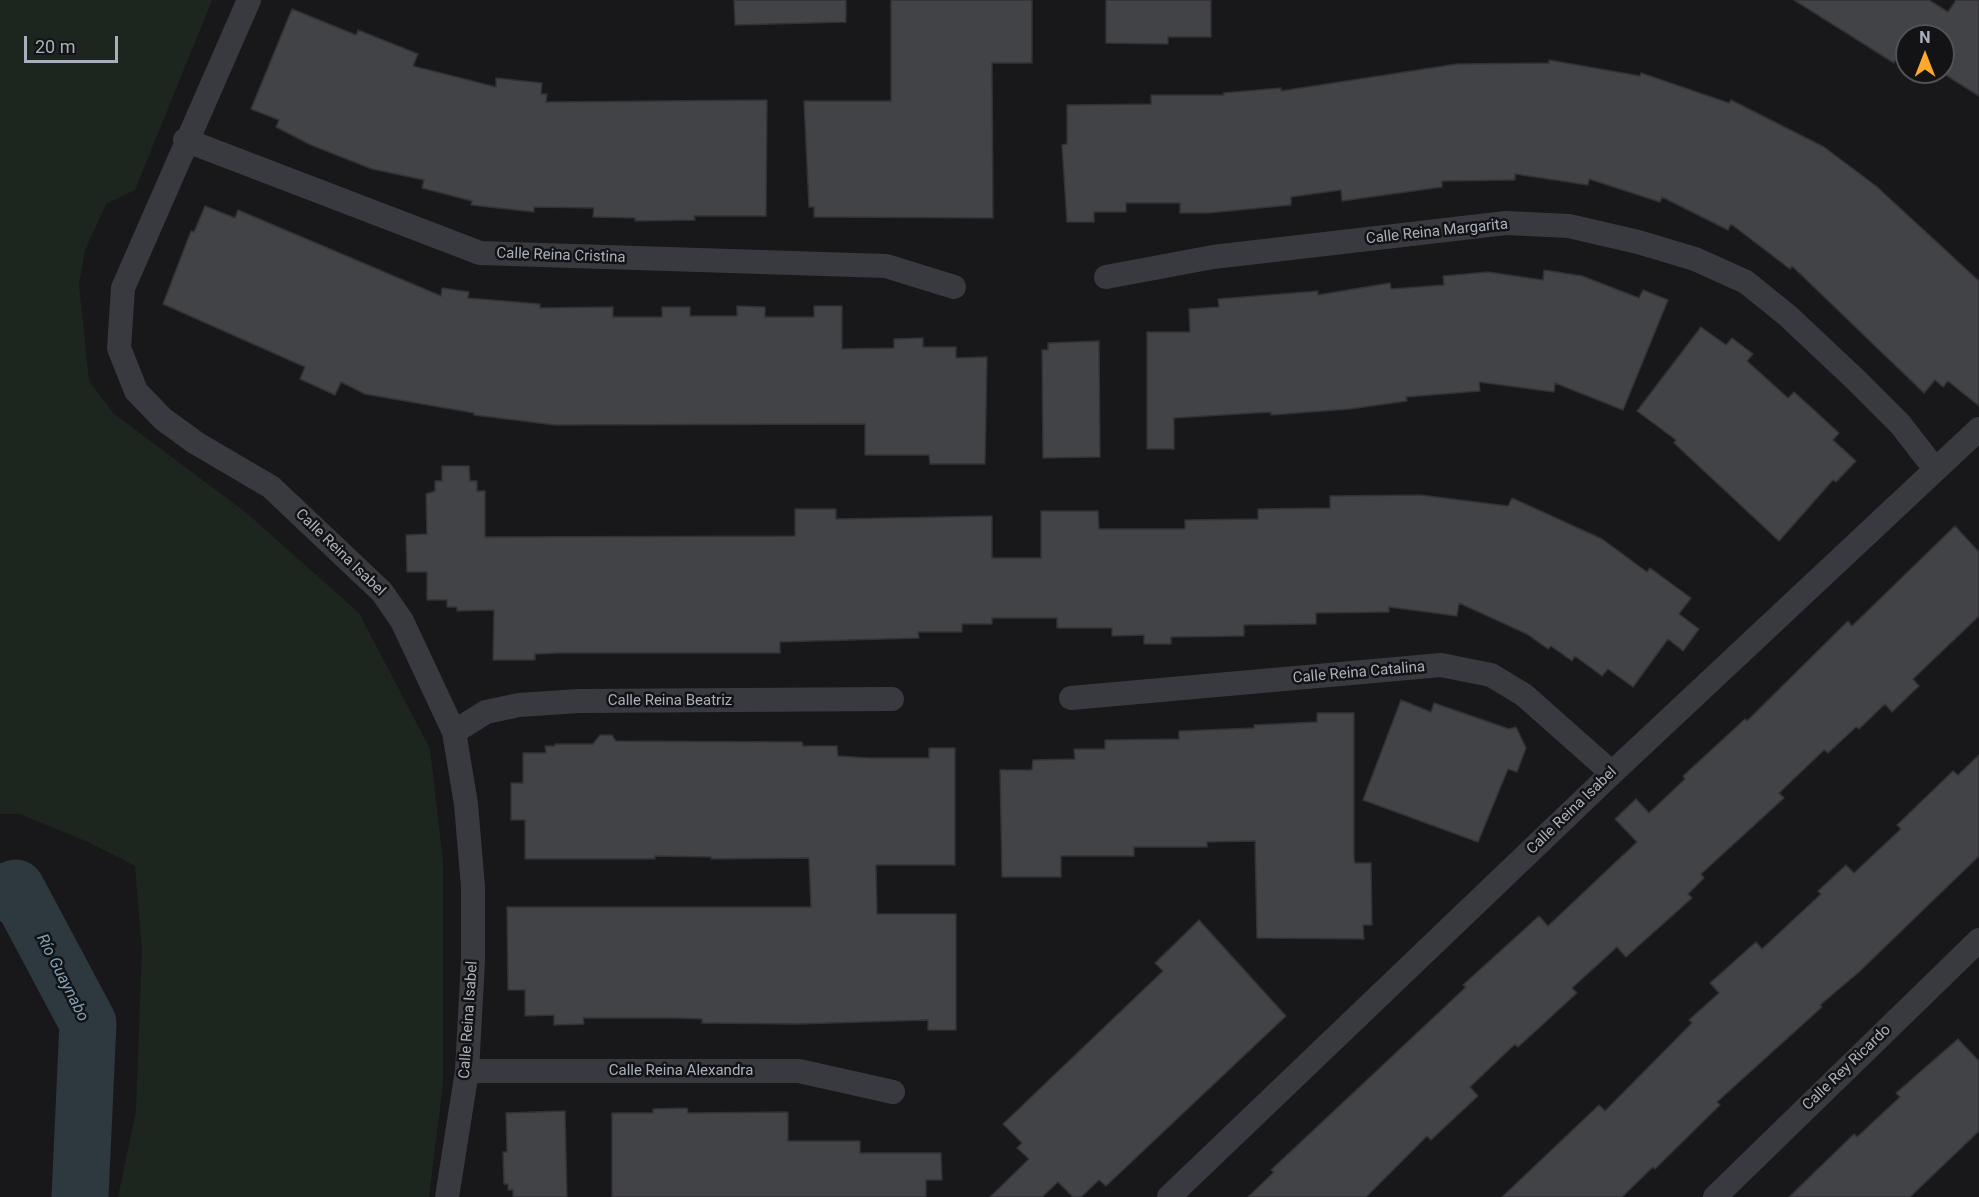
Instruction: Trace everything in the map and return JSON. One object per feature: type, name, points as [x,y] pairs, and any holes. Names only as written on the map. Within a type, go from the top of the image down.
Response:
[{"type":"street","name":"Calle Reina Isabel","points":[[249,0],[185,140],[123,288],[119,348],[136,391],[163,419],[196,443],[271,488],[382,592],[402,621],[454,732],[465,804],[472,887],[473,961],[467,1071],[447,1197]]},
{"type":"street","name":"Calle Reina Cristina","points":[[185,140],[480,253],[886,266],[954,286]]},
{"type":"street","name":"Calle Reina Margarita","points":[[1106,277],[1213,257],[1506,223],[1569,226],[1638,242],[1695,259],[1746,282],[1788,316],[1863,387],[1900,424],[1935,469]]},
{"type":"street","name":"Calle Reina Isabel","points":[[1169,1197],[1612,773],[1979,429]]},
{"type":"street","name":"Calle Reina Catalina","points":[[1071,698],[1441,665],[1491,675],[1524,695],[1612,773]]},
{"type":"street","name":"Calle Reina Beatriz","points":[[454,732],[486,712],[519,705],[579,701],[892,699]]},
{"type":"street","name":"Calle Rey Ricardo","points":[[1715,1197],[1979,940]]},
{"type":"street","name":"Calle Reina Alexandra","points":[[467,1071],[800,1071],[893,1092]]},
{"type":"shaded area","points":[[0,0],[212,0],[135,190],[106,204],[85,250],[79,285],[89,381],[113,413],[244,511],[359,613],[430,749],[443,862],[443,1084],[429,1197],[118,1197],[136,1111],[142,950],[135,866],[88,842],[20,814],[0,814]]},
{"type":"building","points":[[734,0],[846,0],[846,22],[735,25]]},
{"type":"building","points":[[891,0],[1032,0],[1032,63],[992,63],[993,218],[814,217],[814,207],[809,207],[804,101],[891,101]]},
{"type":"building","points":[[1106,0],[1211,0],[1211,37],[1168,37],[1168,44],[1106,43]]},
{"type":"building","points":[[1794,0],[1929,0],[1948,12],[1956,0],[1979,0],[1979,96],[1955,81],[1955,24],[1895,24],[1894,63]]},
{"type":"building","points":[[292,9],[356,35],[358,30],[418,54],[413,66],[496,87],[496,78],[542,83],[541,94],[547,94],[546,102],[767,100],[766,216],[694,216],[695,220],[635,221],[635,218],[593,217],[594,208],[534,207],[534,212],[471,205],[472,201],[422,188],[424,180],[372,169],[311,145],[276,127],[279,120],[251,109]]},
{"type":"building","points":[[1549,60],[1640,76],[1641,73],[1729,103],[1731,100],[1824,147],[1876,186],[1979,281],[1979,406],[1948,381],[1943,387],[1935,380],[1924,393],[1792,266],[1790,269],[1731,224],[1728,230],[1662,197],[1660,202],[1589,179],[1588,185],[1515,174],[1515,180],[1442,181],[1442,187],[1342,201],[1341,190],[1291,197],[1291,205],[1208,213],[1180,213],[1180,203],[1126,203],[1126,212],[1094,212],[1094,222],[1067,222],[1062,145],[1067,144],[1067,105],[1151,104],[1151,95],[1224,95],[1223,93],[1281,88],[1281,91],[1457,64],[1549,63]]},
{"type":"building","points":[[205,206],[235,218],[238,210],[441,296],[442,288],[469,292],[468,298],[540,304],[540,308],[613,307],[613,317],[662,317],[662,307],[690,307],[690,316],[737,316],[737,306],[765,307],[765,317],[814,317],[814,306],[842,306],[842,349],[894,348],[894,339],[923,338],[923,347],[956,347],[956,358],[987,357],[985,464],[930,464],[929,455],[865,455],[865,424],[555,425],[474,415],[474,413],[365,394],[341,382],[335,395],[300,379],[305,367],[163,304],[191,231],[194,232]]},
{"type":"building","points":[[1544,270],[1582,276],[1639,298],[1643,290],[1668,300],[1623,410],[1555,383],[1554,392],[1479,382],[1480,391],[1406,397],[1407,401],[1350,409],[1271,415],[1271,412],[1174,418],[1174,449],[1147,449],[1147,332],[1190,332],[1189,309],[1219,307],[1218,299],[1318,291],[1318,295],[1390,283],[1391,289],[1444,285],[1443,276],[1488,272],[1543,280]]},
{"type":"building","points":[[1701,327],[1726,345],[1732,338],[1753,354],[1747,361],[1788,398],[1794,392],[1814,410],[1839,433],[1833,440],[1856,461],[1836,482],[1833,480],[1779,541],[1674,443],[1676,440],[1637,411]]},
{"type":"building","points":[[1099,341],[1100,457],[1043,458],[1042,350],[1048,350],[1048,343]]},
{"type":"building","points":[[442,466],[469,466],[470,481],[477,481],[477,491],[485,491],[485,537],[795,536],[795,509],[836,509],[836,519],[992,516],[992,558],[1041,558],[1041,511],[1098,511],[1099,529],[1185,529],[1185,520],[1258,519],[1258,509],[1330,508],[1330,496],[1420,495],[1508,506],[1512,498],[1602,539],[1647,572],[1650,568],[1691,598],[1679,614],[1699,629],[1683,651],[1668,639],[1633,687],[1608,669],[1602,676],[1575,656],[1572,661],[1551,646],[1548,649],[1527,634],[1459,603],[1457,616],[1389,607],[1389,612],[1316,613],[1316,624],[1244,625],[1244,636],[1171,637],[1171,644],[1144,644],[1144,635],[1112,636],[1112,628],[1057,628],[1057,618],[992,618],[992,624],[962,624],[962,632],[918,632],[919,638],[780,642],[780,653],[558,653],[535,654],[535,660],[493,660],[494,610],[457,611],[457,607],[447,607],[447,600],[427,600],[427,572],[407,572],[406,535],[427,534],[426,494],[435,491],[435,481],[442,481]]},
{"type":"building","points":[[1955,526],[1979,552],[1979,616],[1913,679],[1919,686],[1892,712],[1885,704],[1859,729],[1856,727],[1828,753],[1824,750],[1779,793],[1784,798],[1701,874],[1704,878],[1688,894],[1692,898],[1626,957],[1617,947],[1572,988],[1577,993],[1518,1047],[1515,1044],[1470,1087],[1478,1096],[1431,1140],[1427,1136],[1366,1197],[1248,1197],[1274,1172],[1271,1170],[1466,987],[1463,985],[1539,916],[1548,926],[1637,842],[1615,819],[1636,799],[1649,813],[1685,779],[1683,776],[1745,719],[1747,721],[1848,621],[1852,626]]},
{"type":"building","points":[[1401,700],[1431,712],[1434,703],[1509,729],[1516,727],[1526,748],[1517,772],[1508,769],[1478,842],[1363,800]]},
{"type":"building","points":[[1317,713],[1354,713],[1354,858],[1355,863],[1371,863],[1372,925],[1363,925],[1364,939],[1257,938],[1255,841],[1207,842],[1207,847],[1134,847],[1134,856],[1061,856],[1061,877],[1002,877],[1000,770],[1032,770],[1033,760],[1075,759],[1074,749],[1105,749],[1105,740],[1179,739],[1179,731],[1254,728],[1254,725],[1317,722]]},
{"type":"building","points":[[600,735],[612,735],[616,741],[802,742],[803,746],[837,746],[838,756],[868,758],[929,758],[929,748],[955,748],[955,865],[876,865],[877,914],[956,914],[956,1030],[928,1030],[928,1020],[798,1024],[702,1023],[702,1019],[676,1018],[583,1018],[584,1024],[554,1025],[554,1015],[525,1016],[525,990],[508,990],[507,907],[811,907],[809,858],[711,859],[711,857],[655,856],[655,859],[525,859],[525,820],[511,820],[511,783],[523,783],[523,753],[546,753],[545,746],[555,746],[555,744],[593,744]]},
{"type":"building","points":[[1979,755],[1979,856],[1859,972],[1820,1005],[1822,1007],[1717,1102],[1720,1105],[1655,1169],[1653,1167],[1622,1197],[1502,1197],[1599,1105],[1605,1111],[1692,1023],[1689,1020],[1719,993],[1710,983],[1756,942],[1762,949],[1821,894],[1818,891],[1846,865],[1854,873],[1901,829],[1897,825],[1953,771],[1958,775]]},
{"type":"building","points":[[1199,920],[1286,1016],[1106,1186],[1099,1180],[1081,1197],[1073,1197],[1058,1182],[1042,1197],[990,1197],[1029,1159],[1017,1148],[1022,1143],[1003,1124],[1163,971],[1155,963]]},
{"type":"building","points":[[1958,1039],[1979,1061],[1979,1131],[1910,1197],[1789,1197],[1854,1134],[1857,1137],[1900,1097],[1896,1093]]},
{"type":"building","points":[[687,1108],[688,1113],[788,1112],[788,1141],[860,1141],[860,1153],[941,1153],[942,1180],[926,1180],[926,1197],[612,1197],[612,1113],[653,1113],[653,1109]]},
{"type":"building","points":[[565,1111],[567,1197],[513,1197],[513,1190],[508,1190],[508,1184],[504,1184],[503,1152],[507,1152],[506,1113]]},
{"type":"waterway","name":"Río Guaynabo","points":[[0,893],[16,888],[88,1023],[80,1197]]}]
